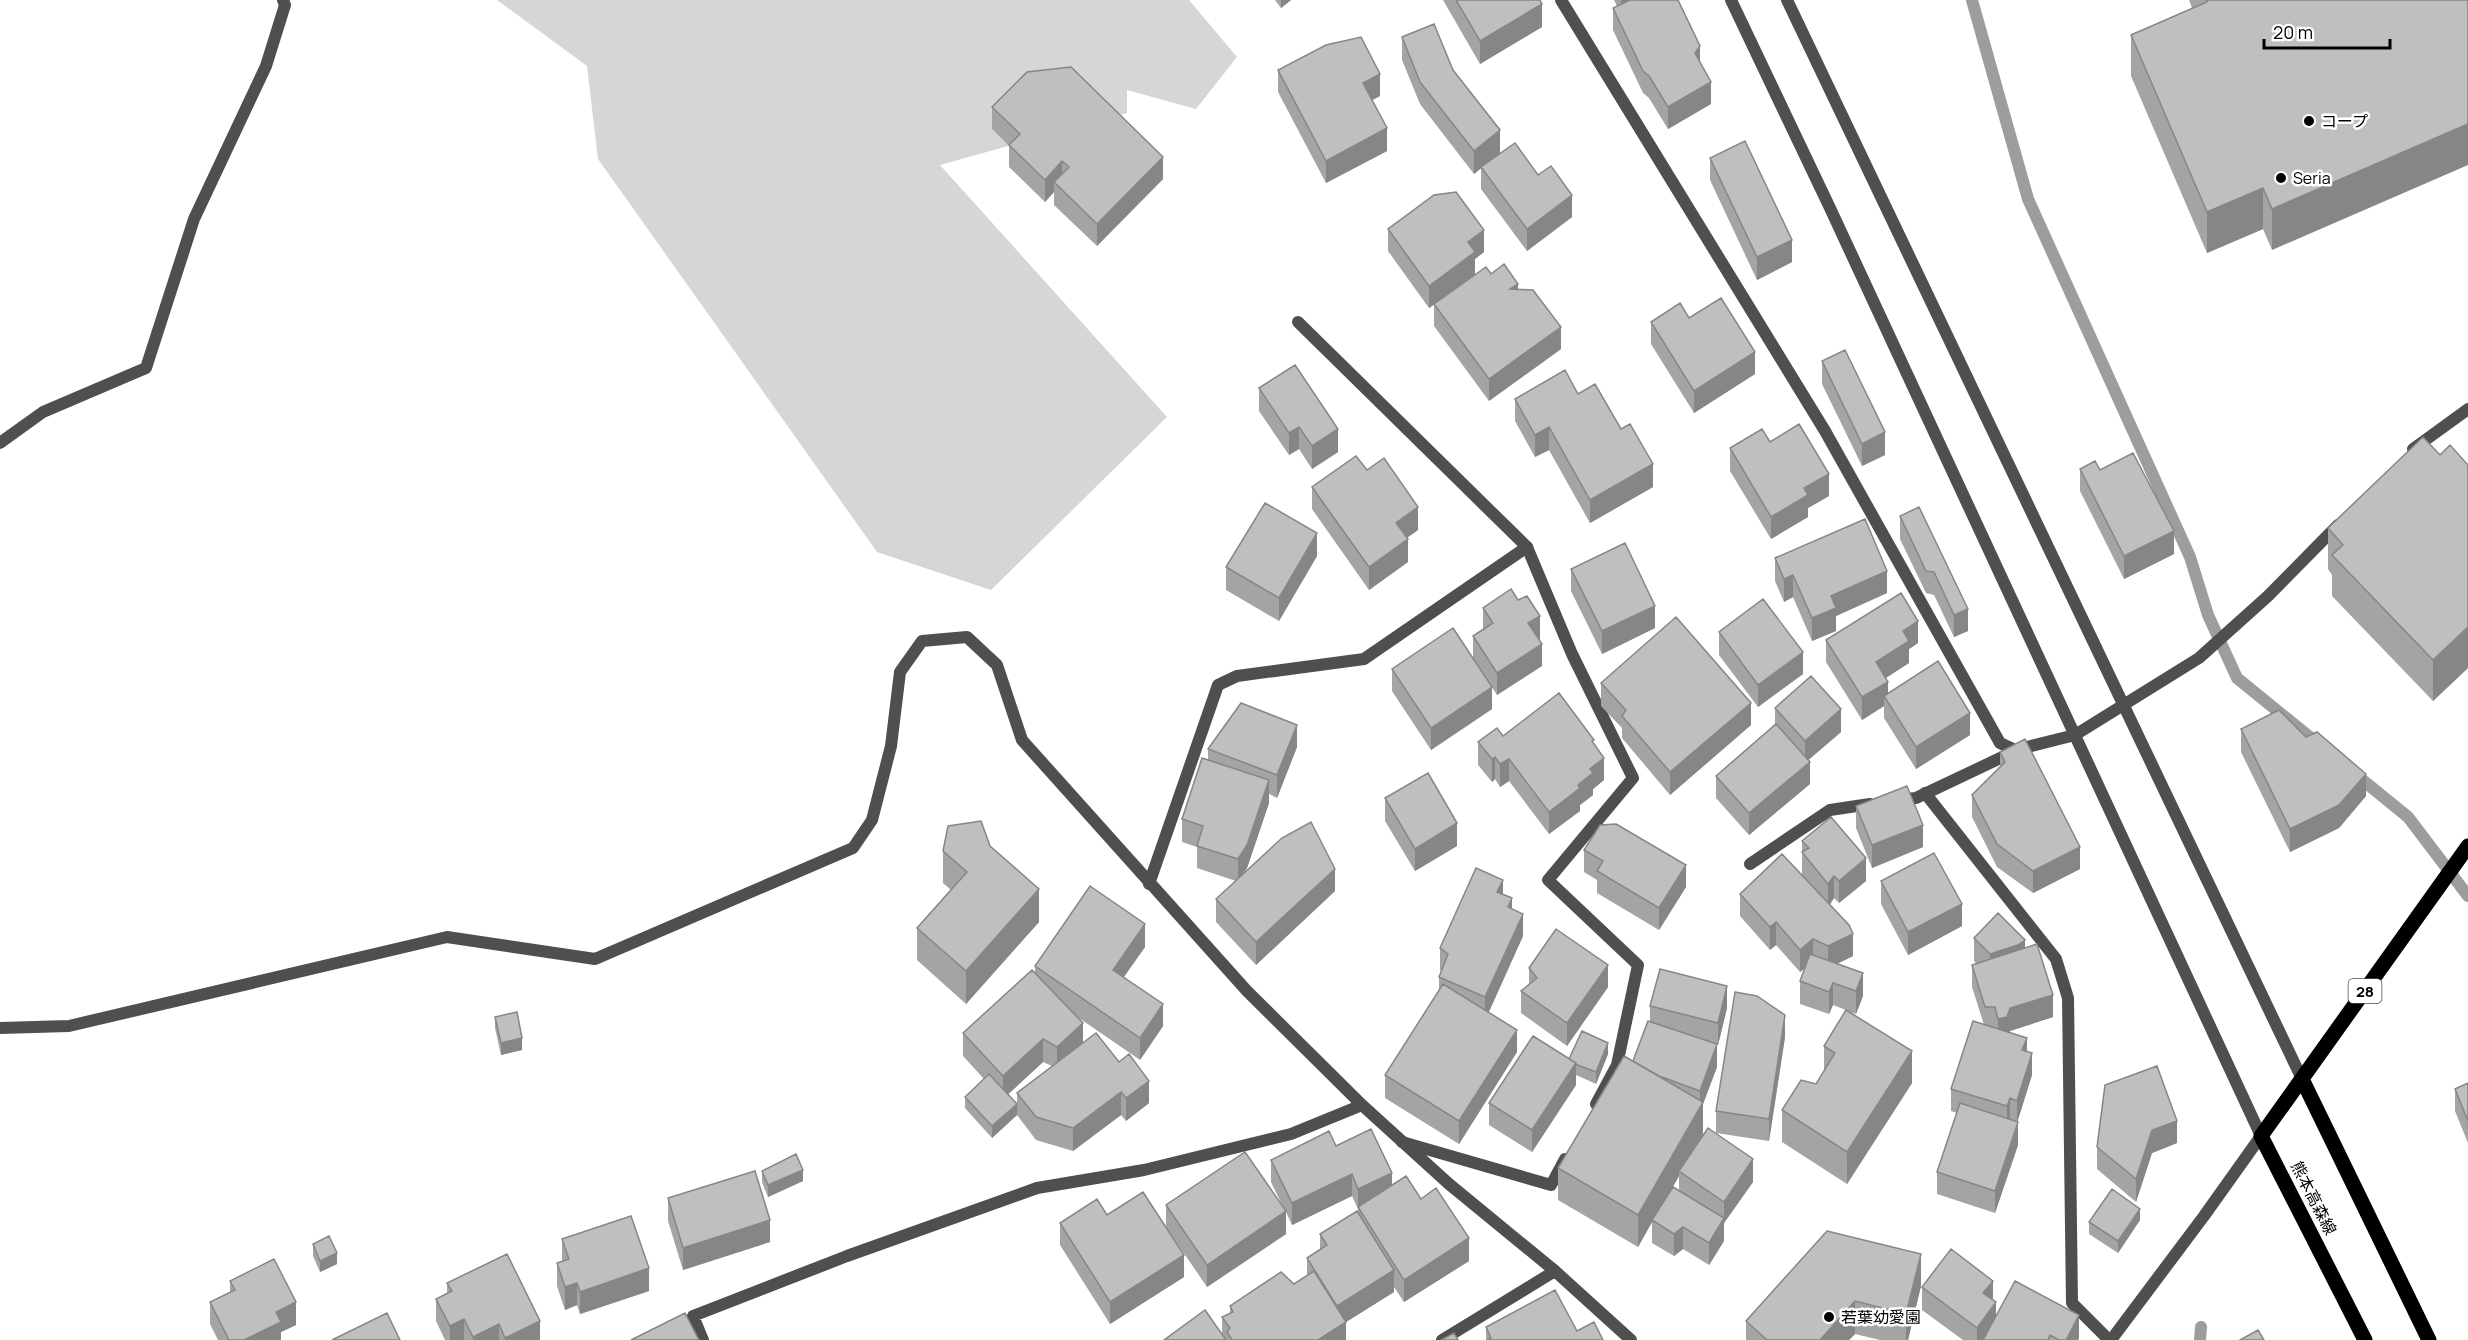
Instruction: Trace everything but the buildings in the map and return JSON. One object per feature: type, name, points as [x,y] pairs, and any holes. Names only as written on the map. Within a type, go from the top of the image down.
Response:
[{"type":"main road","name":"28","points":[[2261,1136],[2468,846]]},
{"type":"main road","points":[[2302,1079],[2429,1340]]},
{"type":"main road","name":"熊本高森線","points":[[2261,1136],[2365,1340]]},
{"type":"street","points":[[0,443],[43,412],[146,368],[194,219],[266,66],[285,5],[283,0]]},
{"type":"street","points":[[1561,0],[1825,431],[2000,743],[2015,750]]},
{"type":"street","points":[[1731,0],[2261,1136],[2110,1340],[2072,1303],[2068,998],[2056,959],[1925,793]]},
{"type":"street","points":[[1787,0],[2302,1079]]},
{"type":"street","points":[[1298,322],[1527,547],[1572,654],[1633,778],[1548,880],[1638,965],[1617,1065],[1590,1115]]},
{"type":"street","points":[[2405,457],[2468,409]]},
{"type":"street","points":[[1750,864],[1830,810],[1916,798],[2015,750],[2075,735],[2199,658],[2268,596],[2348,514]]},
{"type":"street","points":[[1149,884],[1218,685],[1237,676],[1364,659],[1527,547]]},
{"type":"street","points":[[0,1028],[69,1026],[447,937],[595,959],[853,848],[872,820],[891,746],[900,672],[922,641],[966,637],[997,665],[1022,740],[1247,991],[1402,1142],[1449,1184],[1555,1271],[1630,1340]]},
{"type":"street","points":[[703,1340],[693,1316],[858,1252],[1037,1188],[1144,1170],[1291,1134],[1362,1105]]},
{"type":"street","points":[[1402,1142],[1551,1185],[1573,1145]]},
{"type":"street","points":[[1442,1340],[1555,1271]]},
{"type":"shaded area","points":[[497,0],[1189,0],[1237,57],[1196,109],[1127,90],[1127,113],[940,165],[1167,417],[991,590],[877,552],[598,159],[587,66]]},
{"type":"waterway","points":[[1972,0],[2028,199],[2190,557],[2208,615],[2237,678],[2322,747]]},
{"type":"waterway","points":[[2354,773],[2408,817],[2468,896]]},
{"type":"waterway","points":[[2200,1340],[2201,1327]]},
{"type":"place","name":"コープ","points":[[2309,121]]},
{"type":"place","name":"Seria","points":[[2281,178]]},
{"type":"place","name":"若葉幼愛園","points":[[1829,1317]]}]
